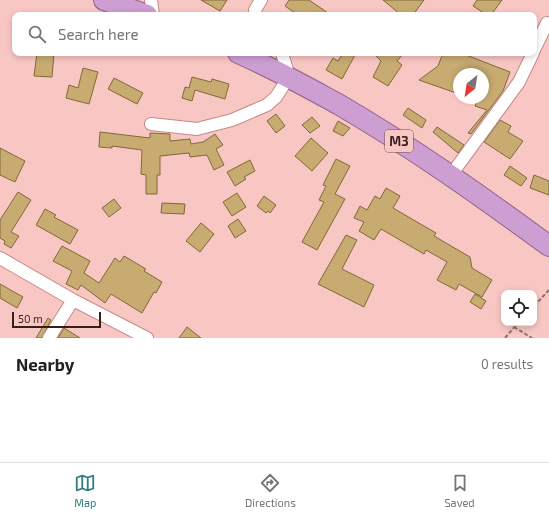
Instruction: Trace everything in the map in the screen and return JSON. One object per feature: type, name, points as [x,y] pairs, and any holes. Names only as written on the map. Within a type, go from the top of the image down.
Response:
[{"type":"highway","points":[[104,0],[138,12]]},
{"type":"highway","name":"M3","points":[[245,56],[289,76],[372,124],[451,175],[549,246]]},
{"type":"street","points":[[151,0],[153,12]]},
{"type":"street","points":[[255,12],[255,10],[261,0]]},
{"type":"street","points":[[537,44],[547,23]]},
{"type":"street","points":[[151,124],[197,129],[232,120],[267,105],[276,97],[289,76],[283,56]]},
{"type":"street","points":[[451,175],[519,82],[532,56]]},
{"type":"street","points":[[0,258],[73,300],[148,338]]},
{"type":"street","points":[[49,338],[73,300]]},
{"type":"path","points":[[537,303],[549,290]]},
{"type":"path","points":[[505,338],[514,326],[532,338]]},
{"type":"building","points":[[201,0],[227,0],[220,11]]},
{"type":"building","points":[[289,0],[309,0],[327,12],[294,12],[285,6]]},
{"type":"building","points":[[383,0],[424,0],[415,12],[398,12]]},
{"type":"building","points":[[477,0],[502,0],[493,12],[482,12],[473,6]]},
{"type":"building","points":[[37,56],[54,56],[52,77],[34,76]]},
{"type":"building","points":[[341,56],[354,56],[342,79],[326,70],[333,58],[338,61]]},
{"type":"building","points":[[376,56],[401,56],[397,61],[402,65],[388,86],[373,77],[381,61]]},
{"type":"building","points":[[442,56],[469,56],[510,72],[503,91],[471,134],[468,133],[487,110],[475,106],[476,104],[489,104],[489,68],[453,68],[453,92],[419,80],[438,66]]},
{"type":"building","points":[[83,68],[98,72],[89,104],[66,98],[69,85],[78,88]]},
{"type":"building","points":[[192,77],[211,82],[212,79],[229,84],[225,99],[195,90],[192,101],[182,98],[185,87],[189,88]]},
{"type":"building","points":[[114,78],[143,93],[137,104],[108,89]]},
{"type":"building","points":[[408,108],[426,120],[422,128],[403,115]]},
{"type":"building","points":[[276,114],[285,126],[276,133],[267,121]]},
{"type":"building","points":[[312,117],[320,126],[310,133],[302,125]]},
{"type":"building","points":[[500,120],[511,126],[508,132],[523,141],[510,159],[484,142]]},
{"type":"building","points":[[338,121],[350,128],[343,136],[333,131]]},
{"type":"building","points":[[437,127],[464,145],[458,153],[433,132]]},
{"type":"building","points":[[100,132],[150,138],[150,133],[170,134],[170,141],[190,139],[191,144],[203,142],[215,134],[223,145],[216,149],[224,165],[214,170],[207,155],[190,157],[189,153],[160,156],[160,175],[157,175],[157,194],[146,194],[146,175],[141,174],[142,150],[112,146],[112,148],[99,147]]},
{"type":"building","points":[[311,138],[328,153],[312,171],[295,156]]},
{"type":"building","points":[[0,148],[25,161],[15,182],[0,175]]},
{"type":"building","points":[[336,159],[350,166],[335,194],[345,199],[317,250],[302,242],[324,202],[319,200],[326,186],[323,185]]},
{"type":"building","points":[[250,160],[255,171],[244,177],[246,179],[235,186],[227,172]]},
{"type":"building","points":[[510,166],[527,178],[521,186],[504,175]]},
{"type":"building","points":[[534,175],[549,181],[549,195],[530,188]]},
{"type":"building","points":[[386,188],[400,196],[393,208],[436,233],[434,236],[470,257],[472,268],[492,280],[482,297],[459,284],[456,290],[437,280],[447,262],[426,250],[424,254],[381,229],[374,240],[359,231],[364,222],[354,218],[360,206],[367,210],[375,196],[380,199]]},
{"type":"building","points":[[18,192],[31,200],[11,232],[19,236],[11,248],[4,244],[5,241],[0,238],[0,220]]},
{"type":"building","points":[[237,193],[246,207],[232,216],[223,202]]},
{"type":"building","points":[[264,196],[276,205],[270,213],[268,211],[266,213],[257,206]]},
{"type":"building","points":[[114,199],[121,208],[109,217],[102,208]]},
{"type":"building","points":[[162,203],[185,204],[184,214],[161,213]]},
{"type":"building","points":[[45,209],[56,215],[54,217],[78,230],[70,244],[36,225]]},
{"type":"building","points":[[238,219],[246,231],[235,238],[228,226]]},
{"type":"building","points":[[201,223],[214,234],[200,252],[186,241]]},
{"type":"building","points":[[346,235],[357,240],[342,269],[374,285],[364,307],[318,284]]},
{"type":"building","points":[[62,246],[90,261],[84,273],[99,283],[115,258],[120,262],[124,256],[146,269],[144,271],[162,282],[156,293],[154,292],[142,313],[111,294],[105,303],[81,285],[78,290],[66,284],[72,271],[53,261]]},
{"type":"building","points":[[0,284],[23,297],[17,308],[0,298]]},
{"type":"building","points":[[475,294],[486,301],[481,309],[470,302]]},
{"type":"building","points":[[48,318],[51,320],[42,338],[36,338]]},
{"type":"building","points":[[187,327],[201,338],[179,338]]},
{"type":"building","points":[[64,328],[80,338],[58,338]]}]
